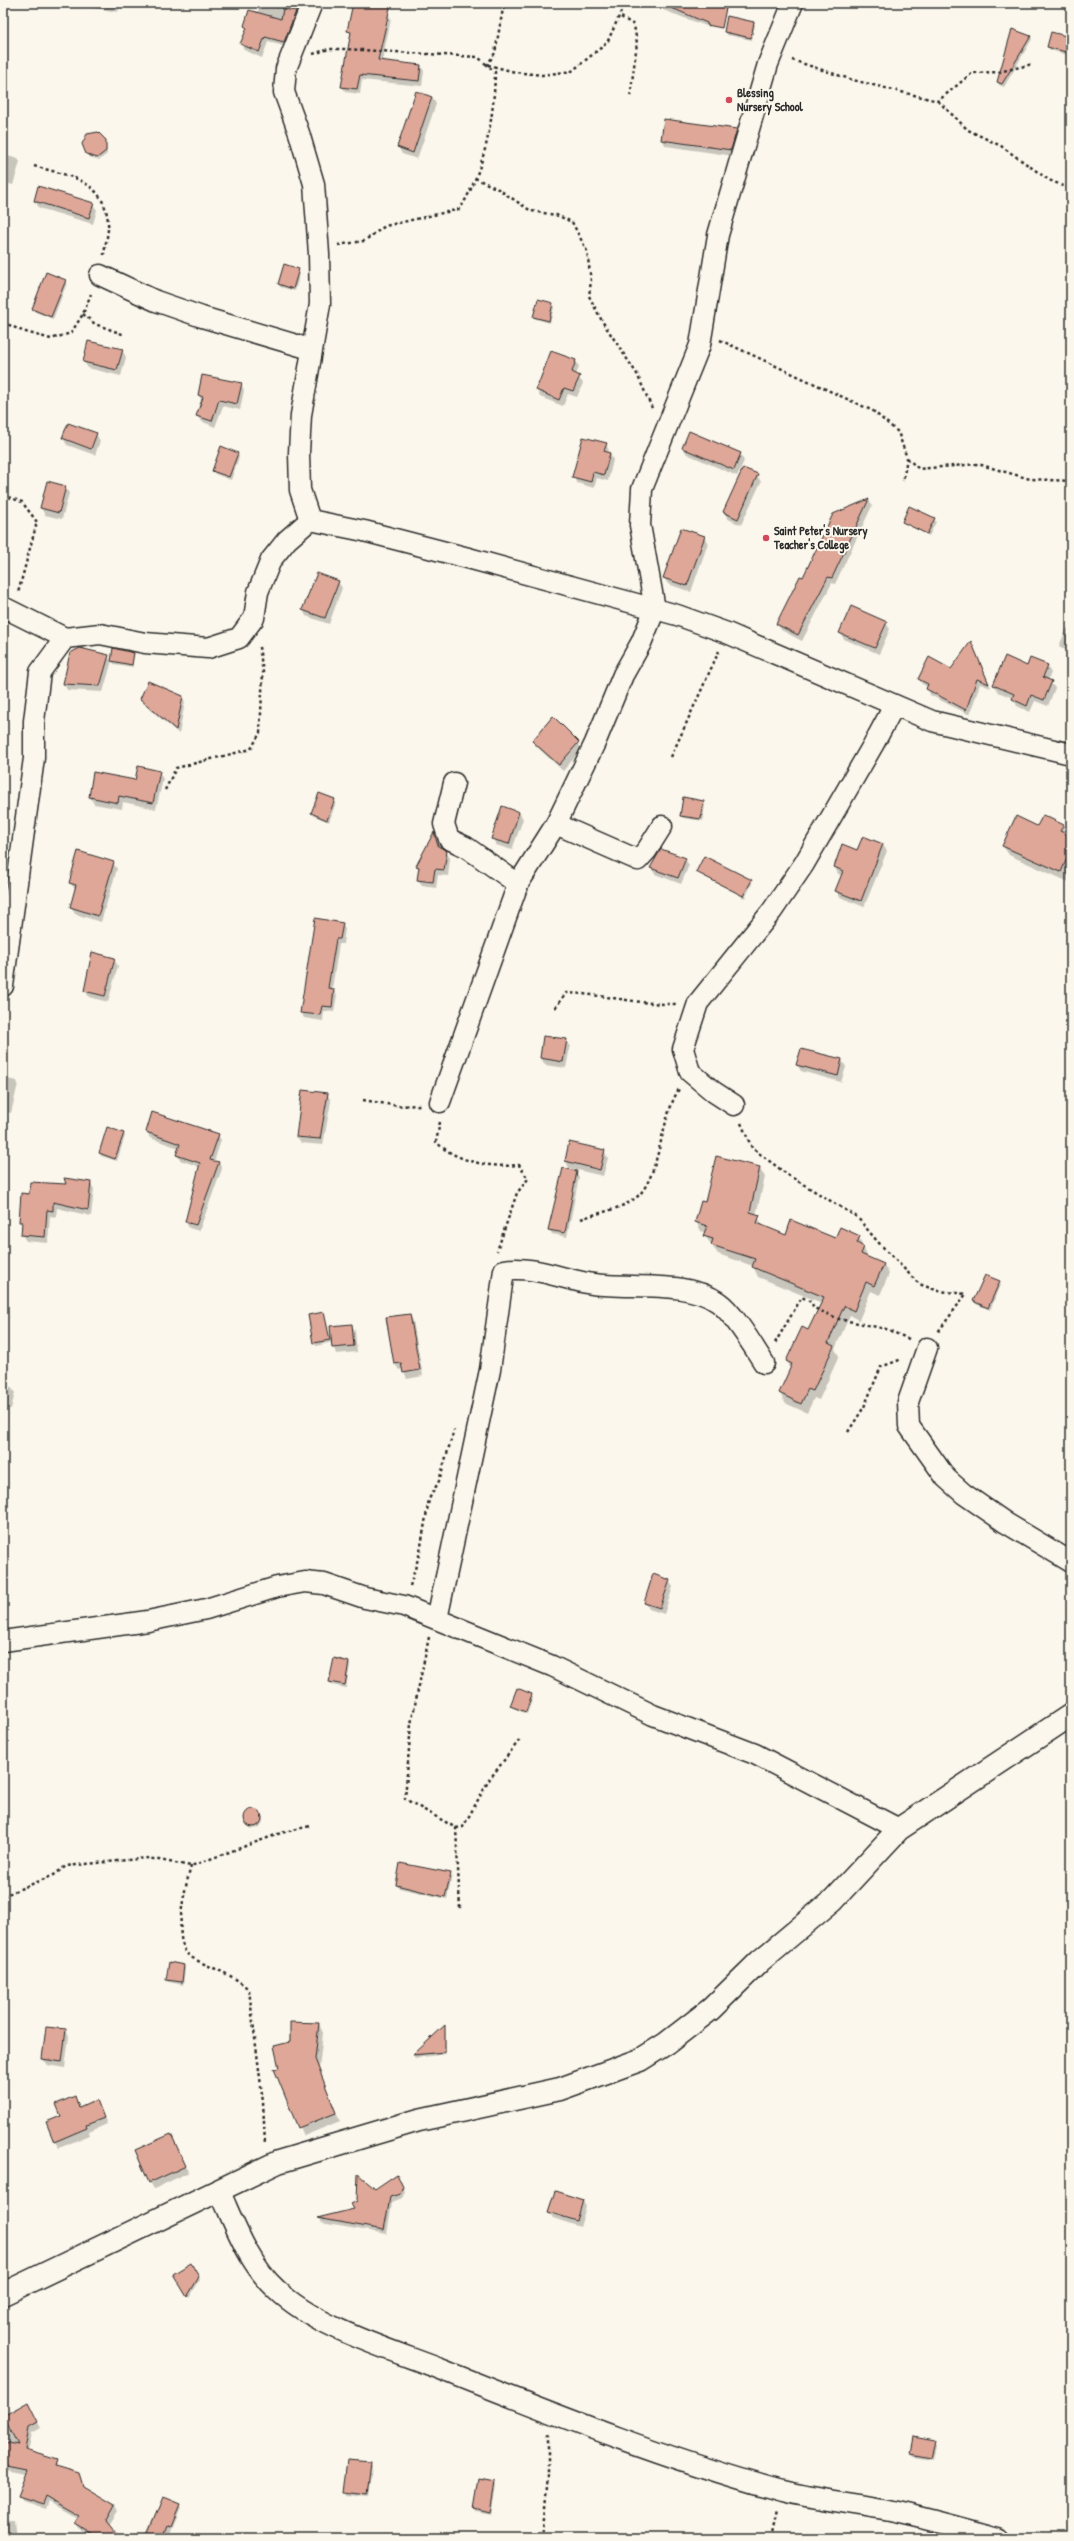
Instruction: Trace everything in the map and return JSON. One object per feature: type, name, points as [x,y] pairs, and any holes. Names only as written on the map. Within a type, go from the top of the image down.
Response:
[{"type":"street","points":[[440,1102],[518,884],[556,824],[595,742],[623,675],[641,643],[655,609],[640,525],[642,489],[700,345],[718,235],[772,53],[793,3]]},
{"type":"street","points":[[303,4],[290,60],[286,69],[284,92],[299,132],[314,184],[318,246],[320,304],[310,349],[301,415],[299,453],[300,490],[310,520]]},
{"type":"street","points":[[100,275],[156,301],[310,349]]},
{"type":"street","points":[[310,520],[364,531],[655,609],[727,632],[894,706],[932,721],[1071,754]]},
{"type":"street","points":[[8,609],[65,638],[100,634],[145,643],[208,648],[239,638],[254,618],[258,592],[271,560],[287,540],[310,520]]},
{"type":"street","points":[[3,986],[34,758],[34,721],[40,672],[65,638]]},
{"type":"street","points":[[734,1105],[714,1092],[690,1072],[683,1049],[698,1003],[772,910],[804,864],[894,706]]},
{"type":"street","points":[[454,783],[444,824],[449,839],[466,846],[518,884]]},
{"type":"street","points":[[556,824],[638,860],[647,850],[662,826]]},
{"type":"street","points":[[436,1619],[495,1344],[504,1270],[518,1268],[592,1284],[684,1290],[702,1294],[719,1303],[746,1336],[764,1363]]},
{"type":"street","points":[[927,1348],[908,1402],[909,1426],[946,1478],[964,1494],[1006,1523],[1071,1562]]},
{"type":"street","points":[[3,1641],[148,1621],[206,1609],[277,1587],[305,1582],[324,1584],[365,1598],[404,1606],[559,1669],[653,1715],[755,1754],[899,1829]]},
{"type":"street","points":[[4,2291],[278,2162],[419,2120],[560,2089],[640,2060],[667,2043],[711,2009],[760,1961],[833,1900],[899,1829],[1071,1715]]},
{"type":"street","points":[[220,2190],[244,2246],[264,2277],[278,2291],[308,2312],[355,2336],[548,2411],[685,2461],[812,2498],[880,2508],[998,2538]]},
{"type":"path","points":[[258,3],[281,7],[303,4]]},
{"type":"path","points":[[487,65],[495,53],[504,3]]},
{"type":"path","points":[[487,65],[515,72],[542,75],[572,71],[607,43],[621,17],[626,3]]},
{"type":"path","points":[[621,17],[634,25],[638,43],[630,98]]},
{"type":"path","points":[[290,60],[329,49],[398,51],[478,57],[495,72]]},
{"type":"path","points":[[772,53],[853,80],[938,101],[968,130],[1001,146],[1049,180],[1071,189]]},
{"type":"path","points":[[938,101],[972,73],[999,72],[1032,64]]},
{"type":"path","points":[[487,65],[495,72]]},
{"type":"path","points":[[318,246],[364,241],[385,226],[460,209],[471,191],[476,178],[492,118],[495,72]]},
{"type":"path","points":[[34,166],[92,185],[105,206],[108,223],[100,275]]},
{"type":"path","points":[[476,178],[498,189],[531,211],[556,216],[572,222],[587,251],[591,281],[589,296],[602,321],[637,374],[646,398],[666,430]]},
{"type":"path","points":[[3,322],[22,331],[51,339],[71,334],[83,314],[95,324],[125,335]]},
{"type":"path","points":[[702,331],[873,411],[898,432],[907,458],[919,469],[978,464],[1030,479],[1071,481]]},
{"type":"path","points":[[903,480],[907,458]]},
{"type":"path","points":[[3,495],[22,502],[37,522],[8,609]]},
{"type":"path","points":[[166,790],[176,768],[251,750],[260,733],[263,672],[254,618]]},
{"type":"path","points":[[671,757],[727,632]]},
{"type":"path","points":[[555,1008],[566,993],[584,993],[657,1005],[698,1003]]},
{"type":"path","points":[[581,1219],[620,1207],[640,1194],[650,1174],[670,1104],[690,1072]]},
{"type":"path","points":[[363,1100],[398,1106],[419,1106],[440,1102],[440,1122],[436,1142],[446,1151],[457,1157],[480,1162],[505,1166],[519,1165],[528,1178],[518,1193],[494,1257]]},
{"type":"path","points":[[734,1105],[752,1148],[788,1175],[857,1218],[919,1284],[939,1291],[966,1294]]},
{"type":"path","points":[[764,1363],[802,1297],[810,1302],[814,1308],[839,1319],[886,1329],[927,1348]]},
{"type":"path","points":[[404,1606],[420,1552],[429,1499],[439,1481],[455,1428]]},
{"type":"path","points":[[436,1619],[426,1642],[411,1724],[406,1800],[456,1828],[463,1827],[489,1780],[521,1738]]},
{"type":"path","points":[[3,1896],[54,1875],[66,1866],[148,1858],[191,1866],[280,1833],[310,1826]]},
{"type":"path","points":[[456,1828],[460,1909]]},
{"type":"path","points":[[191,1866],[181,1906],[183,1943],[190,1956],[238,1979],[249,1990],[263,2102],[264,2145],[278,2162]]},
{"type":"path","points":[[542,2538],[548,2477],[548,2411]]},
{"type":"path","points":[[771,2538],[781,2490]]},
{"type":"building","points":[[353,3],[391,3],[378,60],[421,65],[419,81],[360,75],[357,89],[341,87],[351,32],[347,31]]},
{"type":"building","points":[[660,3],[727,3],[722,28],[707,25],[707,23]]},
{"type":"building","points":[[283,9],[296,11],[284,42],[265,37],[259,52],[240,44],[247,28],[244,26],[249,10],[281,19]]},
{"type":"building","points":[[727,16],[754,22],[751,38],[724,32]]},
{"type":"building","points":[[1012,29],[1031,36],[1002,84],[997,82]]},
{"type":"building","points":[[1051,32],[1070,37],[1066,52],[1047,47]]},
{"type":"building","points":[[416,91],[432,97],[413,153],[397,147]]},
{"type":"building","points":[[664,119],[737,129],[731,150],[661,140]]},
{"type":"building","points":[[98,132],[106,140],[106,151],[97,158],[86,154],[82,144],[87,134]]},
{"type":"building","points":[[38,186],[94,203],[89,218],[34,201]]},
{"type":"building","points":[[284,264],[299,269],[293,289],[278,284]]},
{"type":"building","points":[[46,272],[66,280],[51,317],[32,309]]},
{"type":"building","points":[[538,299],[553,303],[549,321],[533,317]]},
{"type":"building","points":[[88,341],[123,349],[117,370],[83,362]]},
{"type":"building","points":[[551,351],[576,360],[572,372],[580,376],[573,391],[564,388],[559,400],[536,390]]},
{"type":"building","points":[[202,375],[242,383],[237,404],[219,400],[212,421],[196,416],[203,397],[198,395]]},
{"type":"building","points":[[68,423],[97,433],[91,449],[62,438]]},
{"type":"building","points":[[689,431],[741,453],[734,470],[682,448]]},
{"type":"building","points":[[583,437],[607,443],[604,451],[610,453],[604,475],[593,472],[591,482],[572,477]]},
{"type":"building","points":[[221,446],[238,453],[229,477],[212,471]]},
{"type":"building","points":[[743,468],[758,474],[738,519],[723,512]]},
{"type":"building","points":[[47,481],[66,486],[59,513],[40,508]]},
{"type":"building","points":[[869,499],[832,578],[828,577],[798,635],[776,624],[800,576],[803,577],[833,514]]},
{"type":"building","points":[[909,506],[935,518],[927,534],[902,522]]},
{"type":"building","points":[[681,528],[705,536],[687,586],[663,578]]},
{"type":"building","points":[[317,573],[339,581],[325,618],[302,610]]},
{"type":"building","points":[[851,606],[887,622],[875,648],[839,633]]},
{"type":"building","points":[[971,641],[989,684],[977,679],[966,710],[926,689],[928,684],[918,679],[929,657],[951,669]]},
{"type":"building","points":[[80,648],[109,655],[100,686],[63,684],[70,653]]},
{"type":"building","points":[[113,648],[134,653],[132,665],[111,661]]},
{"type":"building","points":[[1005,656],[1027,666],[1030,658],[1048,665],[1043,677],[1052,681],[1044,700],[1031,695],[1027,706],[1012,699],[1014,694],[993,685]]},
{"type":"building","points":[[148,681],[183,696],[176,730],[140,699]]},
{"type":"building","points":[[553,716],[579,742],[559,765],[532,741]]},
{"type":"building","points":[[138,766],[160,771],[153,803],[119,796],[118,803],[89,797],[93,772],[135,780]]},
{"type":"building","points":[[319,793],[335,799],[327,820],[311,813]]},
{"type":"building","points":[[683,797],[704,801],[701,819],[680,816]]},
{"type":"building","points":[[502,806],[519,812],[509,844],[491,839]]},
{"type":"building","points":[[1043,815],[1064,825],[1060,831],[1071,836],[1071,849],[1061,872],[1002,846],[1016,816],[1037,826]]},
{"type":"building","points":[[434,832],[438,846],[447,851],[444,870],[435,869],[433,882],[417,880],[419,867],[416,866]]},
{"type":"building","points":[[863,836],[883,844],[861,901],[835,891],[843,871],[834,867],[842,844],[857,850]]},
{"type":"building","points":[[661,849],[686,858],[678,878],[650,868]]},
{"type":"building","points":[[78,851],[114,862],[98,916],[70,907],[76,885],[69,883]]},
{"type":"building","points":[[704,856],[752,880],[743,896],[696,872]]},
{"type":"building","points":[[315,918],[343,923],[340,939],[336,939],[328,988],[334,989],[332,1007],[322,1006],[320,1015],[300,1013]]},
{"type":"building","points":[[92,952],[115,958],[105,996],[84,991]]},
{"type":"building","points":[[543,1036],[567,1039],[563,1062],[540,1058]]},
{"type":"building","points":[[801,1049],[842,1059],[838,1076],[796,1065]]},
{"type":"building","points":[[302,1090],[328,1093],[320,1139],[296,1137]]},
{"type":"building","points":[[152,1112],[219,1134],[210,1160],[219,1162],[196,1225],[185,1222],[200,1163],[176,1155],[180,1144],[146,1132]]},
{"type":"building","points":[[107,1127],[124,1133],[115,1159],[99,1153]]},
{"type":"building","points":[[569,1142],[605,1150],[600,1170],[565,1161]]},
{"type":"building","points":[[716,1156],[760,1167],[750,1212],[760,1215],[757,1223],[786,1235],[791,1220],[835,1238],[840,1227],[860,1236],[857,1243],[864,1247],[861,1254],[884,1264],[874,1286],[866,1282],[854,1311],[844,1306],[828,1343],[834,1346],[813,1391],[808,1389],[801,1404],[779,1393],[792,1364],[786,1361],[802,1327],[808,1330],[824,1297],[752,1267],[755,1259],[711,1245],[713,1239],[703,1236],[707,1226],[695,1222],[701,1201],[705,1202]]},
{"type":"building","points":[[563,1168],[577,1171],[565,1233],[548,1230]]},
{"type":"building","points":[[64,1178],[91,1182],[88,1210],[53,1202],[53,1211],[47,1210],[45,1237],[21,1235],[22,1222],[19,1222],[21,1193],[29,1194],[30,1182],[66,1184]]},
{"type":"building","points":[[985,1275],[1000,1281],[988,1308],[973,1301]]},
{"type":"building","points":[[324,1312],[330,1340],[313,1343],[308,1315]]},
{"type":"building","points":[[410,1314],[420,1370],[403,1373],[401,1363],[394,1364],[386,1317]]},
{"type":"building","points":[[352,1324],[354,1346],[332,1348],[330,1326]]},
{"type":"building","points":[[653,1574],[670,1580],[660,1608],[644,1603]]},
{"type":"building","points":[[334,1658],[349,1662],[345,1685],[329,1682]]},
{"type":"building","points":[[517,1688],[532,1694],[526,1712],[510,1706]]},
{"type":"building","points":[[253,1809],[259,1812],[262,1818],[259,1824],[253,1827],[247,1824],[244,1818],[247,1812]]},
{"type":"building","points":[[400,1863],[451,1873],[445,1897],[396,1885]]},
{"type":"building","points":[[169,1962],[184,1965],[182,1982],[166,1980]]},
{"type":"building","points":[[290,2022],[319,2023],[315,2059],[336,2113],[298,2128],[274,2069],[279,2068],[274,2046],[290,2042]]},
{"type":"building","points":[[445,2025],[445,2052],[413,2055]]},
{"type":"building","points":[[46,2027],[66,2029],[62,2062],[42,2059]]},
{"type":"building","points":[[75,2096],[79,2108],[97,2100],[104,2118],[86,2125],[87,2128],[54,2142],[46,2122],[61,2116],[56,2104]]},
{"type":"building","points":[[171,2134],[186,2166],[149,2183],[135,2150]]},
{"type":"building","points":[[358,2174],[375,2189],[397,2174],[403,2187],[400,2194],[390,2197],[384,2230],[317,2218],[354,2209],[351,2204],[357,2201]]},
{"type":"building","points":[[555,2191],[583,2200],[577,2221],[548,2212]]},
{"type":"building","points":[[191,2263],[199,2277],[187,2297],[173,2274]]},
{"type":"building","points":[[28,2402],[38,2422],[29,2427],[25,2450],[58,2460],[56,2466],[79,2473],[83,2486],[115,2505],[106,2521],[120,2538],[99,2538],[74,2523],[79,2515],[46,2496],[43,2504],[18,2496],[28,2470],[3,2465],[3,2442],[18,2445],[3,2416]]},
{"type":"building","points":[[913,2437],[935,2441],[931,2457],[910,2453]]},
{"type":"building","points":[[347,2459],[371,2461],[367,2496],[343,2493]]},
{"type":"building","points":[[479,2479],[495,2482],[490,2512],[474,2508]]},
{"type":"building","points":[[163,2497],[180,2504],[171,2526],[168,2525],[163,2538],[146,2538]]},
{"type":"place","name":"Blessing Nursery School","points":[[729,100]]},
{"type":"place","name":"Saint Peter's Nursery Teacher's College","points":[[766,538]]}]
